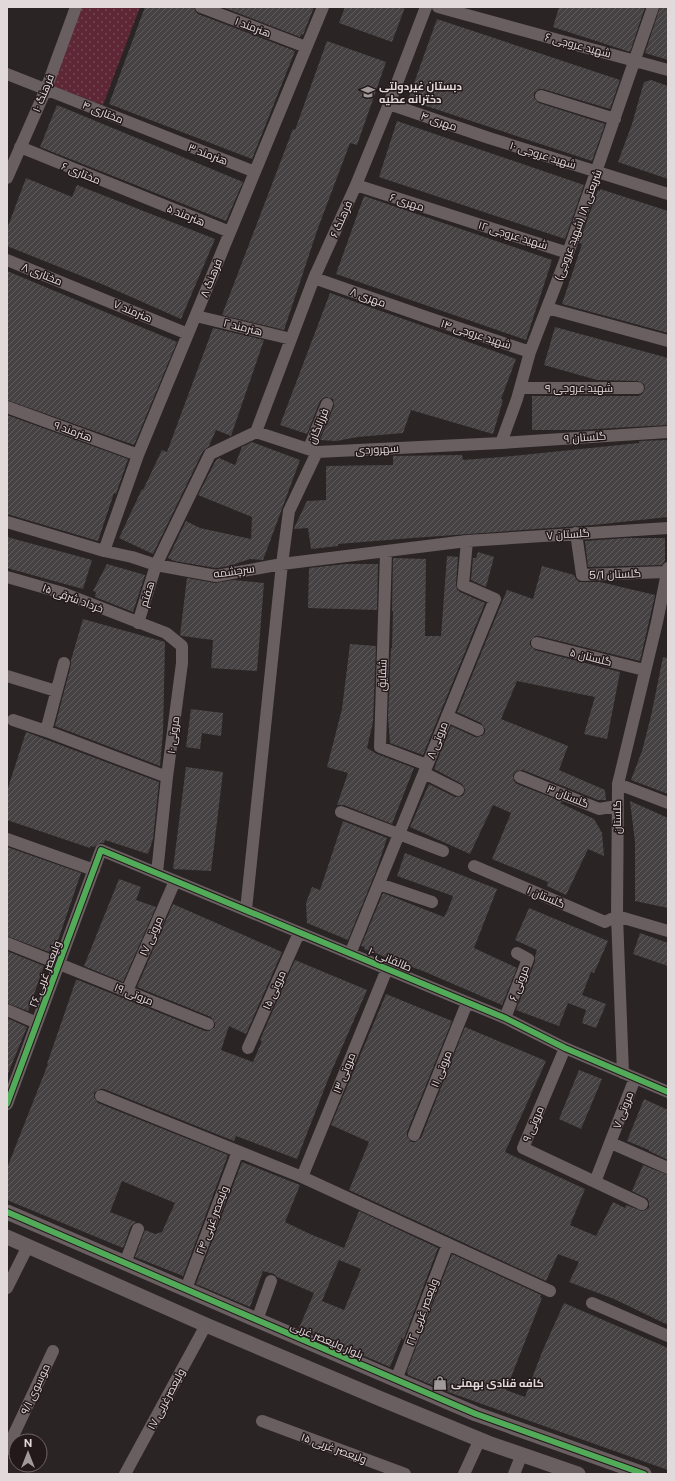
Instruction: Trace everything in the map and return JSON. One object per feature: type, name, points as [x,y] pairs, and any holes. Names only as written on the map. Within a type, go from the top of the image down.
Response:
[{"type":"street","name":"فرهنگ ۱۰","points":[[7,178],[46,89],[76,7]]},
{"type":"street","name":"هنرمند ۱","points":[[201,7],[306,47]]},
{"type":"street","name":"فرهنگ ۸","points":[[104,551],[138,455],[323,7]]},
{"type":"street","name":"فرهنگ ۶","points":[[256,432],[314,278],[356,185],[426,7]]},
{"type":"street","name":"شهید عروجی ۶","points":[[438,7],[668,70]]},
{"type":"street","name":"شریعتی ۱۸ (شهید عروجی)","points":[[501,443],[520,388],[530,352],[597,172],[653,7]]},
{"type":"street","name":"مختاری ۴","points":[[7,74],[161,136]]},
{"type":"street","points":[[541,96],[615,119]]},
{"type":"street","name":"مهری ۴","points":[[389,104],[489,138]]},
{"type":"street","name":"هنرمند ۳","points":[[161,136],[255,172]]},
{"type":"street","name":"شهید عروجی ۱۰","points":[[489,138],[668,194]]},
{"type":"street","name":"مختاری ۶","points":[[20,147],[143,198]]},
{"type":"street","name":"مهری ۶","points":[[356,185],[457,218]]},
{"type":"street","name":"هنرمند ۵","points":[[143,198],[230,232]]},
{"type":"street","name":"شهید عروجی ۱۲","points":[[457,218],[568,252]]},
{"type":"street","name":"مختاری ۸","points":[[7,260],[77,288]]},
{"type":"street","name":"مهری ۸","points":[[314,278],[423,316]]},
{"type":"street","name":"هنرمند ۷","points":[[77,288],[188,334]]},
{"type":"street","points":[[547,308],[668,341]]},
{"type":"street","name":"هنرمند ۲","points":[[196,316],[291,339]]},
{"type":"street","name":"شهید عروجی ۱۴","points":[[423,316],[530,352]]},
{"type":"street","name":"شهید عروجی ۹","points":[[520,388],[638,388]]},
{"type":"street","name":"فرزانگان","points":[[246,910],[282,564],[289,511],[313,450],[327,404]]},
{"type":"street","name":"هنرمند ۹","points":[[7,407],[138,455]]},
{"type":"street","name":"سهروردی","points":[[256,432],[313,450],[501,443]]},
{"type":"street","name":"هفتم","points":[[138,623],[156,565],[210,454],[256,432]]},
{"type":"street","name":"گلستان ۹","points":[[501,443],[668,432]]},
{"type":"street","name":"سرچشمه","points":[[7,522],[156,565],[216,576],[282,564],[467,541]]},
{"type":"street","name":"گلستان ۷","points":[[467,541],[668,528]]},
{"type":"street","name":"گلستان 5/1","points":[[576,533],[582,575],[667,570]]},
{"type":"street","name":"مروتی ۸","points":[[350,954],[495,599],[464,585],[467,541]]},
{"type":"street","name":"شقایق","points":[[386,552],[380,746],[426,769]]},
{"type":"street","name":"گلستان","points":[[623,1073],[617,916],[618,784],[644,670],[662,624],[667,570]]},
{"type":"street","name":"۱۵ خرداد شرقی","points":[[7,577],[63,593],[138,623]]},
{"type":"street","name":"مروتی ۱۰","points":[[138,623],[166,633],[182,646],[182,663],[157,874]]},
{"type":"street","name":"گلستان ۵","points":[[538,643],[644,670]]},
{"type":"street","points":[[46,731],[64,663]]},
{"type":"street","points":[[7,676],[56,691]]},
{"type":"street","points":[[447,716],[478,730]]},
{"type":"street","points":[[13,720],[168,777]]},
{"type":"street","points":[[426,769],[458,790]]},
{"type":"street","name":"گلستان ۳","points":[[520,777],[599,809],[617,806]]},
{"type":"street","points":[[618,784],[668,803]]},
{"type":"street","points":[[341,812],[443,851]]},
{"type":"street","points":[[7,839],[94,870]]},
{"type":"street","name":"طالقانی ۱۰","points":[[101,850],[505,1018],[565,1048],[668,1092]]},
{"type":"street","name":"ولیعصر غربی ۲۶","points":[[7,1104],[12,1074],[37,1022],[101,850]]},
{"type":"street","name":"گلستان ۱","points":[[474,866],[605,922],[617,916]]},
{"type":"street","name":"مروتی ۱۷","points":[[127,991],[175,881]]},
{"type":"street","points":[[379,884],[432,902]]},
{"type":"street","points":[[617,916],[668,931]]},
{"type":"street","name":"مروتی ۱۵","points":[[248,1048],[299,933]]},
{"type":"street","name":"مروتی ۱۹","points":[[7,943],[60,963],[208,1024]]},
{"type":"street","name":"مروتی ۶","points":[[505,1018],[528,959],[517,953]]},
{"type":"street","name":"مروتی ۱۳","points":[[302,1177],[387,969]]},
{"type":"street","name":"مروتی ۱۱","points":[[414,1135],[467,1003]]},
{"type":"street","points":[[7,1010],[37,1022]]},
{"type":"street","name":"مروتی ۹","points":[[565,1048],[523,1148],[595,1182]]},
{"type":"street","name":"مروتی ۷","points":[[595,1182],[635,1078]]},
{"type":"street","points":[[101,1096],[302,1177],[550,1291]]},
{"type":"street","name":"مروتی ۷","points":[[611,1143],[668,1168]]},
{"type":"street","name":"ولیعصر غربی ۲۴","points":[[186,1289],[238,1151]]},
{"type":"street","points":[[595,1182],[642,1204]]},
{"type":"street","name":"بلوار ولیعصر غربی","points":[[7,1212],[476,1414],[644,1474]]},
{"type":"street","points":[[125,1263],[138,1229]]},
{"type":"street","points":[[7,1237],[206,1325],[480,1439],[578,1474]]},
{"type":"street","name":"ولیعصر غربی ۲۲","points":[[396,1380],[448,1244]]},
{"type":"street","points":[[7,1288],[28,1246]]},
{"type":"street","points":[[257,1320],[271,1281]]},
{"type":"street","points":[[592,1303],[668,1336]]},
{"type":"street","name":"ولیعصرغربی ۱۷","points":[[126,1474],[206,1325]]},
{"type":"street","name":"موسوی ۹/۱","points":[[7,1449],[53,1351]]},
{"type":"street","name":"ولیعصر غربی ۱۵","points":[[262,1421],[405,1474]]},
{"type":"street","points":[[464,1474],[480,1439]]},
{"type":"street","points":[[514,1474],[522,1454]]},
{"type":"shaded area","points":[[82,7],[140,7],[103,105],[53,86]]},
{"type":"building","points":[[145,7],[194,7],[198,14],[295,51],[252,159],[109,104]]},
{"type":"building","points":[[222,7],[314,7],[303,35],[301,34],[300,37]]},
{"type":"building","points":[[345,7],[405,7],[392,42],[339,23]]},
{"type":"building","points":[[559,7],[645,7],[630,52],[553,27]]},
{"type":"building","points":[[660,7],[668,7],[668,60],[645,53]]},
{"type":"building","points":[[437,19],[620,80],[610,109],[543,89],[539,89],[534,93],[534,98],[539,103],[605,124],[592,161],[408,100]]},
{"type":"building","points":[[327,41],[386,62],[357,145],[350,143],[318,228],[284,330],[222,315],[293,129],[295,130]]},
{"type":"building","points":[[651,80],[668,86],[668,179],[618,162],[632,124],[644,82]]},
{"type":"building","points":[[57,105],[243,182],[226,221],[40,147]]},
{"type":"building","points":[[397,121],[584,185],[565,239],[379,177]]},
{"type":"building","points":[[26,178],[72,197],[77,185],[215,239],[181,319],[104,285],[7,246],[7,229]]},
{"type":"building","points":[[600,189],[668,211],[668,333],[562,304],[582,244],[579,243],[598,190],[600,191]]},
{"type":"building","points":[[364,196],[552,260],[526,340],[336,274]]},
{"type":"building","points":[[7,271],[177,342],[134,445],[7,400]]},
{"type":"building","points":[[330,293],[516,359],[501,399],[503,400],[493,434],[411,410],[403,433],[358,437],[336,441],[320,440],[334,406],[333,399],[326,397],[320,401],[307,434],[280,425]]},
{"type":"building","points":[[555,327],[668,358],[668,425],[577,430],[532,430],[532,396],[638,396],[642,394],[645,388],[644,384],[638,381],[597,380],[544,365]]},
{"type":"building","points":[[213,328],[264,340],[231,436],[216,430],[209,446],[203,451],[153,554],[119,538],[162,450],[167,452]]},
{"type":"building","points":[[7,415],[128,459],[116,494],[114,493],[98,541],[7,514]]},
{"type":"building","points":[[668,440],[668,517],[593,525],[338,544],[338,546],[311,549],[308,528],[294,529],[307,501],[326,500],[326,466],[393,465],[393,456],[462,455],[463,460],[639,443],[639,441]]},
{"type":"building","points":[[252,442],[300,460],[263,560],[250,559],[229,566],[216,568],[174,561],[168,558],[186,521],[200,528],[251,539],[252,517],[198,495],[216,460],[219,458],[235,465],[242,447]]},
{"type":"building","points":[[7,537],[92,560],[83,589],[7,568]]},
{"type":"building","points":[[626,538],[665,538],[665,561],[662,565],[588,567],[585,541]]},
{"type":"building","points":[[478,552],[494,557],[486,587],[471,580],[473,558],[476,558]]},
{"type":"building","points":[[447,556],[458,557],[457,589],[460,592],[485,603],[423,755],[390,743],[388,717],[392,648],[393,558],[426,559],[425,636],[441,636]]},
{"type":"building","points":[[107,564],[145,575],[133,612],[95,597],[96,592],[93,591]]},
{"type":"building","points":[[346,564],[378,564],[377,610],[308,608],[309,568]]},
{"type":"building","points":[[542,566],[574,575],[579,582],[600,582],[655,595],[640,661],[539,636],[535,636],[530,641],[530,645],[535,650],[620,672],[607,739],[584,734],[595,697],[517,681],[501,719],[568,746],[559,770],[605,790],[606,800],[598,800],[523,770],[516,771],[513,775],[514,781],[517,784],[563,802],[560,803],[594,819],[602,833],[604,856],[588,849],[566,895],[547,886],[548,882],[492,859],[511,813],[493,805],[470,854],[410,827],[429,784],[455,797],[462,796],[464,794],[465,789],[462,784],[434,769],[451,726],[475,737],[482,736],[485,733],[485,729],[481,723],[457,712],[507,590],[533,599]]},
{"type":"building","points":[[187,578],[215,583],[233,580],[264,583],[257,671],[211,668],[213,640],[180,635]]},
{"type":"building","points":[[83,619],[165,642],[163,732],[160,766],[55,726],[71,660]]},
{"type":"building","points":[[350,644],[376,646],[373,722],[367,748],[377,754],[414,768],[392,824],[344,805],[337,805],[348,773],[327,767],[342,709]]},
{"type":"building","points":[[663,657],[668,658],[668,794],[631,780],[642,751]]},
{"type":"building","points":[[191,709],[223,713],[221,736],[202,733],[200,749],[186,747]]},
{"type":"building","points":[[26,732],[159,782],[153,839],[148,854],[105,840],[104,843],[100,843],[94,847],[90,846],[90,848],[7,820],[7,791]]},
{"type":"building","points":[[186,767],[223,772],[211,871],[173,869]]},
{"type":"building","points":[[630,801],[668,818],[668,908],[635,901],[635,842]]},
{"type":"building","points":[[343,821],[387,838],[376,871],[348,940],[307,923],[306,903],[312,887],[320,890]]},
{"type":"building","points":[[7,847],[81,873],[54,952],[50,950],[49,952],[7,936]]},
{"type":"building","points":[[405,853],[497,889],[474,948],[517,968],[502,1005],[423,971],[364,949],[365,947],[361,946],[383,893],[444,917],[449,907],[453,896],[397,876]]},
{"type":"building","points":[[119,879],[141,887],[136,900],[156,907],[123,982],[84,966]]},
{"type":"building","points":[[173,904],[282,952],[246,1034],[229,1026],[221,1050],[253,1062],[262,1041],[260,1040],[295,960],[367,990],[329,1077],[297,1159],[236,1136],[234,1141],[104,1089],[100,1089],[94,1093],[94,1097],[98,1103],[228,1155],[183,1276],[135,1257],[145,1230],[155,1234],[162,1232],[175,1203],[122,1181],[110,1212],[136,1222],[131,1226],[123,1248],[7,1200],[7,1168],[48,1064],[76,980],[205,1031],[209,1031],[215,1027],[215,1023],[211,1017],[137,987]]},
{"type":"building","points":[[529,908],[608,941],[594,973],[591,972],[582,995],[606,1004],[596,1028],[582,1023],[586,1010],[568,1003],[559,1026],[516,1010],[535,962],[537,950],[515,940]]},
{"type":"building","points":[[640,933],[668,943],[668,966],[633,954]]},
{"type":"building","points":[[7,951],[44,966],[28,1011],[7,1003]]},
{"type":"building","points":[[386,994],[452,1021],[407,1132],[407,1136],[411,1142],[415,1142],[421,1138],[465,1027],[546,1061],[505,1152],[585,1189],[570,1225],[596,1236],[613,1202],[625,1208],[626,1205],[642,1211],[649,1208],[648,1199],[632,1191],[643,1165],[668,1175],[668,1325],[614,1299],[569,1282],[579,1262],[558,1254],[546,1281],[349,1190],[369,1142],[331,1125]]},
{"type":"building","points":[[7,1018],[27,1027],[7,1076]]},
{"type":"building","points":[[579,1070],[602,1079],[581,1129],[559,1119]]},
{"type":"building","points":[[644,1099],[668,1110],[668,1160],[627,1141]]},
{"type":"building","points":[[242,1162],[300,1185],[285,1222],[310,1234],[344,1248],[359,1211],[438,1248],[403,1341],[402,1337],[390,1367],[299,1328],[314,1293],[277,1277],[274,1274],[263,1271],[250,1307],[196,1284]],"holes":[[[339,1260],[361,1269],[344,1310],[322,1301]]]},
{"type":"building","points":[[452,1254],[541,1295],[540,1297],[542,1298],[506,1390],[525,1397],[542,1352],[564,1303],[668,1348],[668,1470],[451,1393],[408,1375],[407,1371]]},
{"type":"cycle path","points":[[7,1104],[101,850],[505,1018],[565,1048],[668,1092]]},
{"type":"cycle path","points":[[7,1212],[476,1414],[644,1474]]},
{"type":"place","name":"دبستان غیردولتی دخترانه عطیه","points":[[368,92]]},
{"type":"place","name":"کافه قنادی بهمنی","points":[[440,1383]]}]
